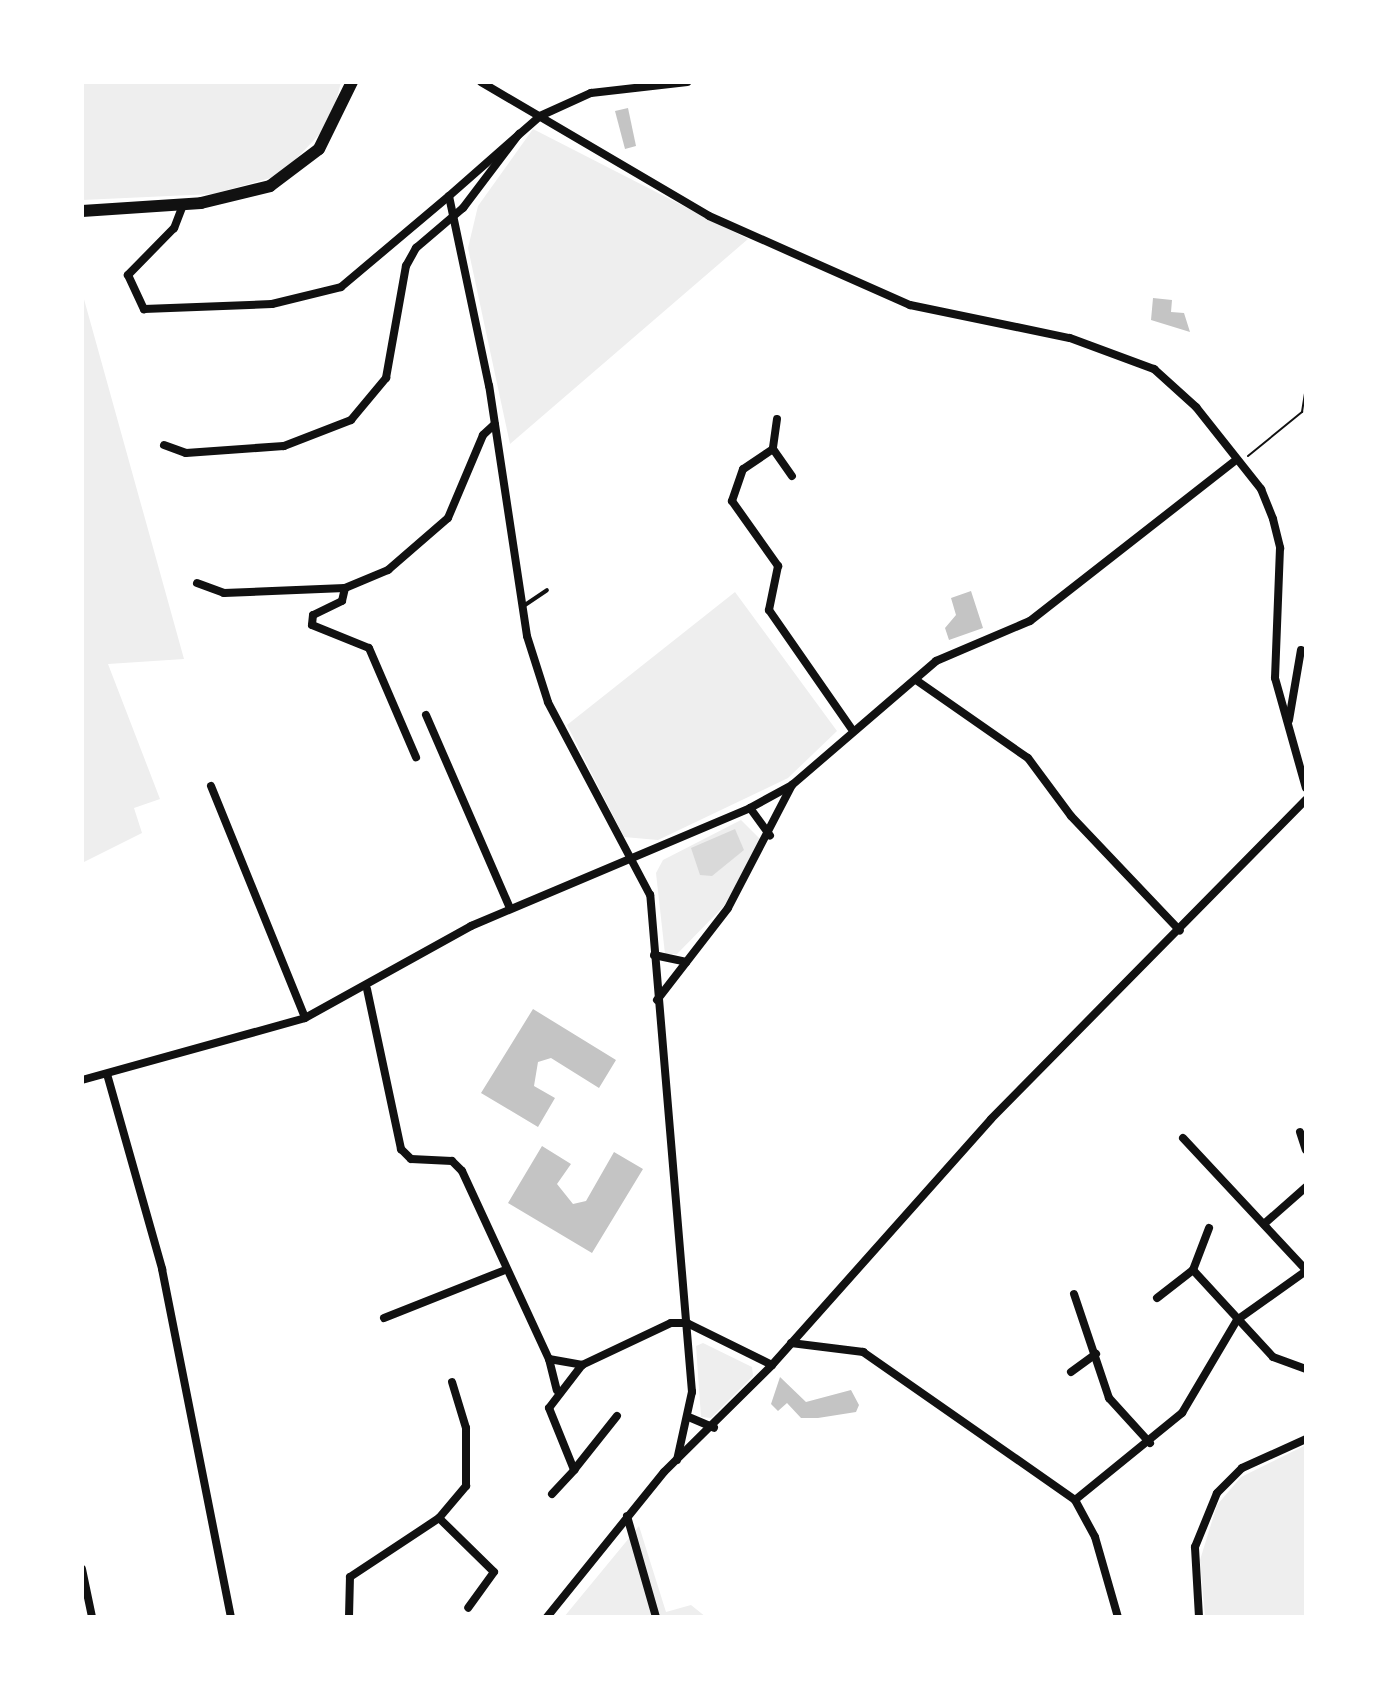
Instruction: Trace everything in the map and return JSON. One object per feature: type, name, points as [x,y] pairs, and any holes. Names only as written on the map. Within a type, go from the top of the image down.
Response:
[{"type":"main road","points":[[82,211],[183,205],[256,191],[297,170],[333,131],[352,82]]},
{"type":"street","points":[[481,82],[709,216],[910,305],[1070,338],[1143,364],[1196,407],[1236,462],[1261,489],[1280,548],[1275,678],[1306,788]]},
{"type":"street","points":[[183,205],[174,228],[128,275],[144,309],[272,304],[341,287],[540,116],[591,93],[687,82]]},
{"type":"street","points":[[164,445],[186,453],[284,446],[351,420],[386,378],[406,266],[519,134]]},
{"type":"street","points":[[449,196],[495,424],[520,608],[548,702],[650,895],[687,1323],[691,1418],[677,1460]]},
{"type":"street","points":[[777,419],[773,449],[792,476]]},
{"type":"street","points":[[197,583],[224,593],[345,588],[411,555],[448,518],[483,435],[495,424]]},
{"type":"street","points":[[773,449],[743,469],[732,501],[778,566],[769,610],[851,728]]},
{"type":"street","points":[[82,1080],[305,1018],[367,989],[510,908],[634,860],[750,808],[792,785],[851,728],[956,649],[1050,607],[1236,462]]},
{"type":"street","points":[[345,588],[342,601],[313,615],[312,625],[369,648],[416,757]]},
{"type":"street","points":[[1289,720],[1301,650]]},
{"type":"street","points":[[916,680],[1028,758],[1071,816],[1180,931]]},
{"type":"street","points":[[426,715],[510,908]]},
{"type":"street","points":[[657,1001],[770,836],[792,785]]},
{"type":"street","points":[[211,786],[305,1018]]},
{"type":"street","points":[[547,1617],[627,1516],[677,1460],[714,1428],[772,1365],[991,1119],[1306,800]]},
{"type":"street","points":[[750,808],[770,836]]},
{"type":"street","points":[[654,955],[686,962]]},
{"type":"street","points":[[367,989],[401,1149],[411,1159],[452,1161],[462,1171],[503,1271],[549,1359],[557,1390]]},
{"type":"street","points":[[107,1074],[162,1269],[231,1617]]},
{"type":"street","points":[[1300,1132],[1306,1150]]},
{"type":"street","points":[[1075,1500],[1150,1443],[1182,1413],[1237,1320],[1306,1270],[1183,1138]]},
{"type":"street","points":[[1264,1224],[1306,1187]]},
{"type":"street","points":[[1157,1298],[1193,1270],[1209,1228]]},
{"type":"street","points":[[1193,1270],[1273,1357],[1306,1369]]},
{"type":"street","points":[[384,1318],[503,1271]]},
{"type":"street","points":[[1074,1294],[1109,1398],[1150,1443]]},
{"type":"street","points":[[574,1470],[549,1408],[557,1390],[582,1365],[671,1323],[687,1323],[772,1365]]},
{"type":"street","points":[[791,1343],[863,1352],[1075,1500],[1095,1537],[1118,1617]]},
{"type":"street","points":[[1071,1372],[1096,1354]]},
{"type":"street","points":[[549,1359],[582,1365]]},
{"type":"street","points":[[349,1617],[350,1577],[439,1518],[466,1486],[470,1463],[452,1382]]},
{"type":"street","points":[[552,1494],[617,1416]]},
{"type":"street","points":[[691,1418],[714,1428]]},
{"type":"street","points":[[1199,1617],[1195,1547],[1217,1493],[1242,1468],[1306,1439]]},
{"type":"street","points":[[627,1516],[656,1617]]},
{"type":"street","points":[[439,1518],[494,1572],[468,1608]]},
{"type":"street","points":[[82,1569],[92,1617]]},
{"type":"lane","points":[[520,608],[547,590]]},
{"type":"path","points":[[1236,462],[1302,412],[1306,388]]},
{"type":"shaded area","points":[[82,82],[341,82],[331,122],[281,175],[213,194],[82,200]]},
{"type":"shaded area","points":[[533,129],[748,239],[510,444],[468,248],[478,206]]},
{"type":"shaded area","points":[[82,292],[184,659],[108,664],[160,799],[134,808],[142,833],[82,863]]},
{"type":"shaded area","points":[[735,592],[837,731],[788,778],[658,840],[624,837],[567,725]]},
{"type":"shaded area","points":[[741,820],[761,840],[724,906],[677,954],[665,954],[656,873],[663,860]]},
{"type":"shaded area","points":[[735,829],[744,850],[712,876],[700,875],[691,848]]},
{"type":"shaded area","points":[[703,1343],[752,1367],[753,1376],[711,1418],[701,1417],[696,1346]]},
{"type":"shaded area","points":[[1306,1445],[1306,1617],[1205,1617],[1200,1560],[1217,1505],[1241,1477]]},
{"type":"shaded area","points":[[639,1526],[666,1612],[691,1605],[706,1617],[564,1617]]},
{"type":"building","points":[[628,108],[636,146],[625,149],[615,111]]},
{"type":"building","points":[[1153,298],[1172,300],[1171,312],[1184,313],[1190,332],[1151,320]]},
{"type":"building","points":[[971,591],[983,628],[949,640],[945,628],[956,615],[951,598]]},
{"type":"building","points":[[533,1009],[616,1060],[599,1088],[551,1058],[538,1062],[534,1086],[555,1098],[538,1127],[481,1093]]},
{"type":"building","points":[[542,1146],[571,1164],[557,1184],[573,1204],[586,1201],[614,1152],[643,1169],[592,1253],[508,1203]]},
{"type":"building","points":[[780,1377],[806,1402],[851,1390],[859,1405],[856,1412],[818,1418],[801,1418],[787,1403],[778,1411],[771,1404]]}]
